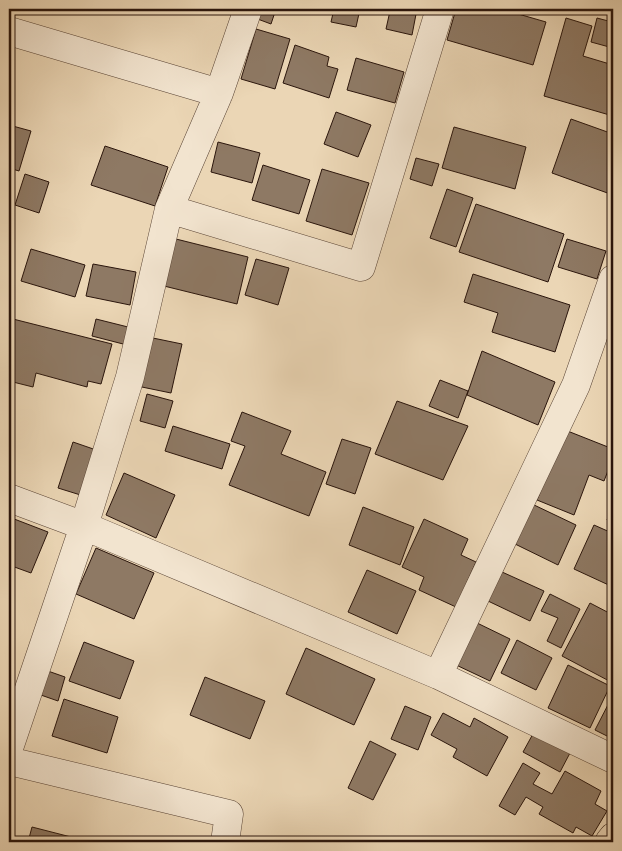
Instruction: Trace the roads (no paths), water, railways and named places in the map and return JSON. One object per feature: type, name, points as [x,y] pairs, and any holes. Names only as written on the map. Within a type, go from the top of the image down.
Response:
[{"type":"highway","points":[[609,842],[613,837]]},
{"type":"street","points":[[9,748],[84,526],[130,377],[169,209],[219,93],[248,9]]},
{"type":"street","points":[[169,209],[361,268],[440,9]]},
{"type":"street","points":[[9,32],[219,93]]},
{"type":"street","points":[[438,675],[576,385],[613,279]]},
{"type":"street","points":[[9,498],[84,526],[438,675],[613,759]]},
{"type":"street","points":[[9,761],[229,814],[225,842]]}]
